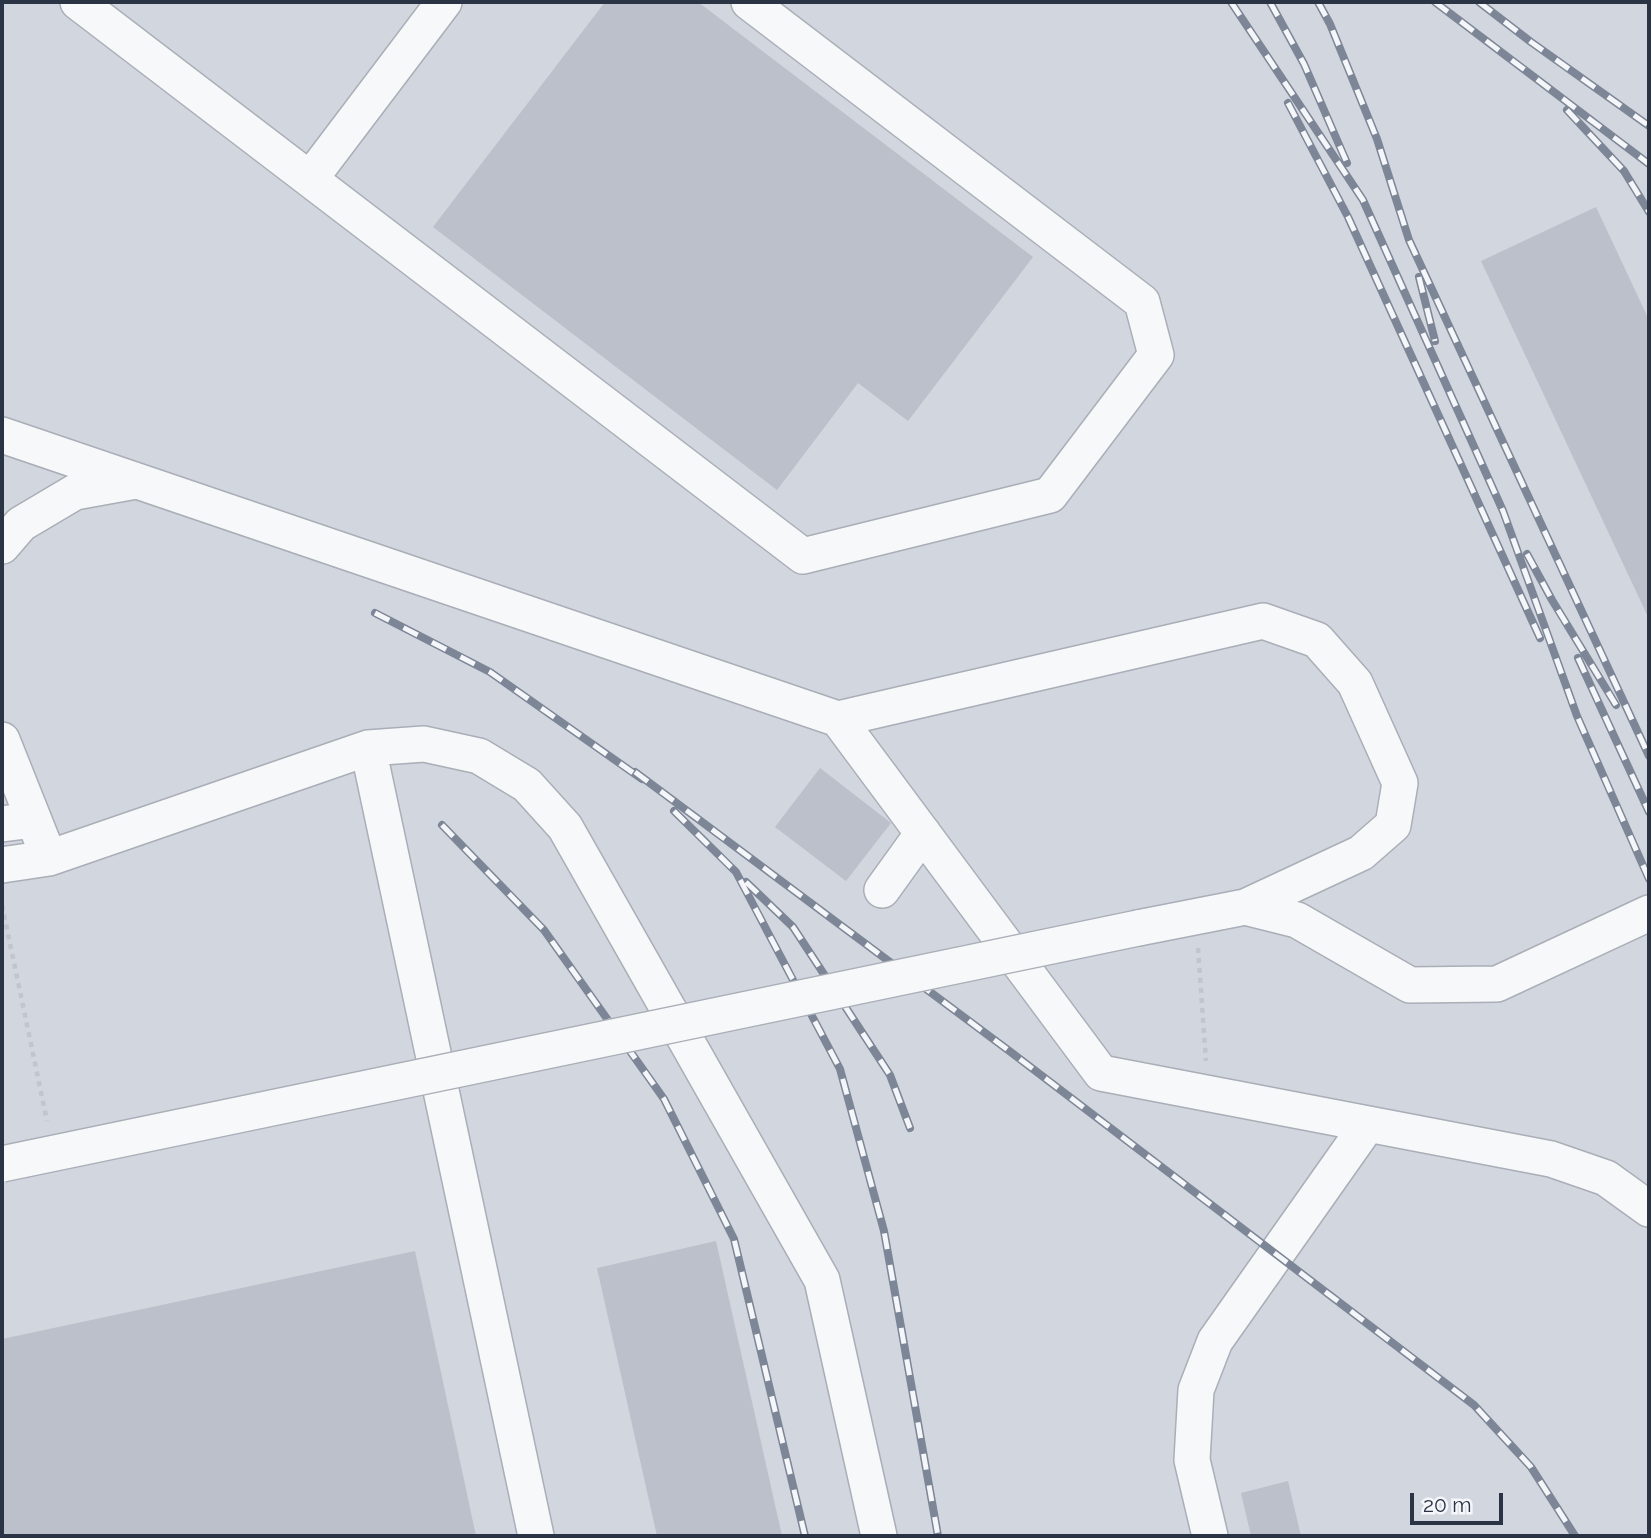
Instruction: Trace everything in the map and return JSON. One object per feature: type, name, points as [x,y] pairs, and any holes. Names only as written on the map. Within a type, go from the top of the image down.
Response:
[{"type":"lane","points":[[78,2],[803,556],[1051,495],[1156,355],[1142,302],[749,2]]},
{"type":"lane","points":[[310,179],[444,2]]},
{"type":"lane","points":[[2,435],[838,719],[1263,621],[1317,640],[1355,683],[1400,783],[1393,825],[1361,853],[1245,907],[2,1164]]},
{"type":"lane","points":[[2,546],[21,524],[75,492],[136,481]]},
{"type":"lane","points":[[838,719],[1101,1073],[1551,1159],[1606,1178],[1649,1209]]},
{"type":"lane","points":[[2,740],[18,822],[49,858]]},
{"type":"lane","points":[[2,865],[49,858],[368,748],[424,744],[479,756],[527,785],[565,827],[822,1280],[879,1536]]},
{"type":"lane","points":[[368,748],[537,1536]]},
{"type":"lane","points":[[883,890],[923,833]]},
{"type":"lane","points":[[1245,907],[1297,920],[1410,985],[1497,984],[1649,913]]},
{"type":"lane","points":[[1210,1536],[1192,1460],[1196,1390],[1215,1341],[1368,1124]]},
{"type":"path","points":[[2,905],[53,1153]]},
{"type":"path","points":[[1199,962],[1205,1050]]},
{"type":"shaded area","points":[[2,2],[1649,2],[1649,1536],[2,1536]]},
{"type":"building","points":[[605,2],[698,2],[1033,257],[908,421],[858,383],[777,490],[433,227]]},
{"type":"building","points":[[1596,207],[1649,320],[1649,619],[1481,261]]},
{"type":"building","points":[[820,768],[891,823],[846,881],[775,827]]},
{"type":"building","points":[[716,1241],[782,1536],[657,1536],[597,1268]]},
{"type":"building","points":[[415,1251],[476,1536],[2,1536],[2,1339]]},
{"type":"building","points":[[1288,1481],[1301,1536],[1251,1536],[1241,1493]]},
{"type":"railway","points":[[1231,2],[1363,200],[1503,511],[1577,716],[1649,879]]},
{"type":"railway","points":[[1270,2],[1304,64],[1347,163]]},
{"type":"railway","points":[[1318,2],[1330,24],[1377,139],[1409,240],[1649,756]]},
{"type":"railway","points":[[1435,2],[1649,164]]},
{"type":"railway","points":[[1479,2],[1649,126]]},
{"type":"railway","points":[[1288,103],[1348,217],[1540,638]]},
{"type":"railway","points":[[1567,110],[1624,171],[1649,212]]},
{"type":"railway","points":[[1419,277],[1435,341]]},
{"type":"railway","points":[[1527,554],[1616,705]]},
{"type":"railway","points":[[375,613],[490,672],[642,779]]},
{"type":"railway","points":[[1578,658],[1649,812]]},
{"type":"railway","points":[[635,772],[1012,1053],[1474,1405],[1531,1467],[1575,1536]]},
{"type":"railway","points":[[674,811],[736,872],[840,1069],[884,1231],[938,1536]]},
{"type":"railway","points":[[442,825],[544,930],[664,1099],[734,1239],[805,1536]]},
{"type":"railway","points":[[746,882],[793,927],[890,1075],[910,1128]]}]
